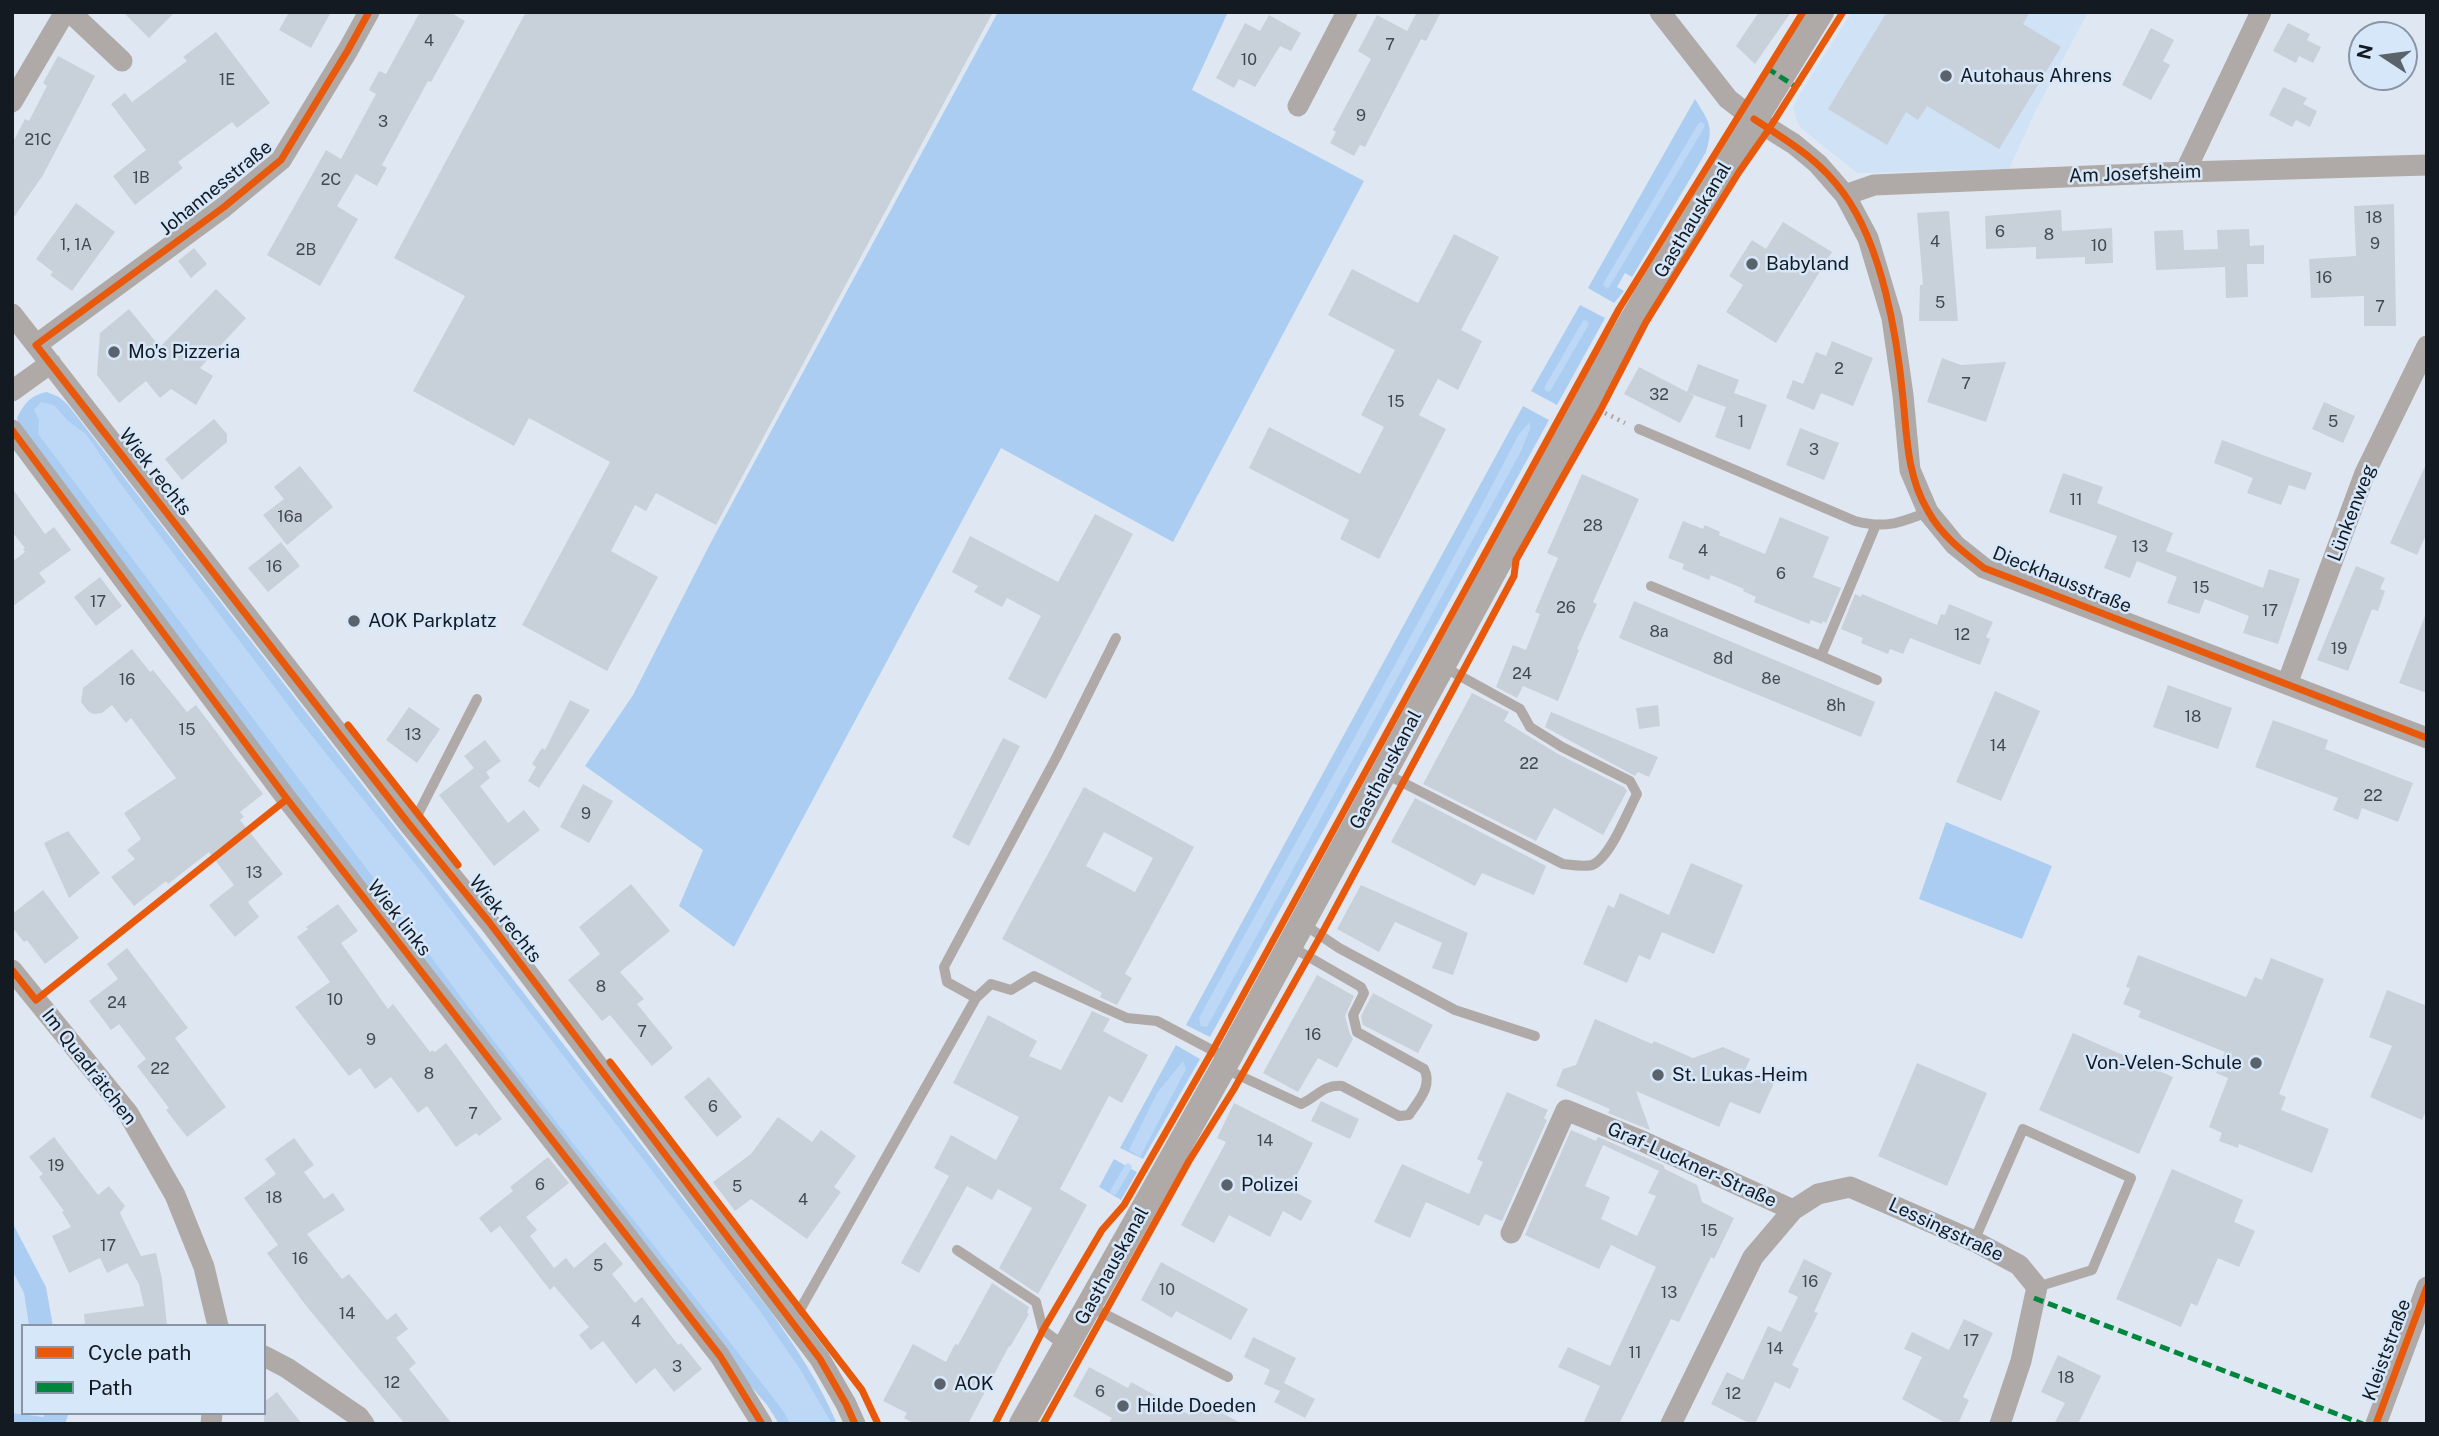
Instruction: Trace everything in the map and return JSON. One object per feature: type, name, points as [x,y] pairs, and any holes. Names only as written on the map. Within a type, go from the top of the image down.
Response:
[{"type":"street","points":[[12,102],[68,12],[122,61]]},
{"type":"street","name":"Johannesstraße","points":[[36,345],[224,207],[281,160],[369,12]]},
{"type":"street","points":[[1298,106],[1348,12]]},
{"type":"street","name":"Dieckhausstraße","points":[[1660,12],[1728,99],[1794,144],[1818,164],[1845,195],[1868,238],[1892,318],[1910,470],[1928,512],[1955,545],[1984,568],[2427,738]]},
{"type":"street","name":"Gasthauskanal","points":[[1022,1424],[1226,1063],[1585,404],[1647,295],[1821,12]]},
{"type":"street","points":[[2185,172],[2261,12]]},
{"type":"street","name":"Am Josefsheim","points":[[1845,195],[1874,185],[2427,165]]},
{"type":"street","name":"Wiek rechts","points":[[12,314],[409,824],[489,922],[820,1359],[855,1424]]},
{"type":"street","name":"Lünkenweg","points":[[2287,684],[2365,473],[2427,346]]},
{"type":"street","points":[[12,391],[51,363]]},
{"type":"street","name":"Wiek links","points":[[12,430],[287,799],[720,1356],[762,1424]]},
{"type":"street","name":"Im Quadrätchen","points":[[12,970],[128,1113],[175,1195],[204,1267],[218,1324]]},
{"type":"street","name":"Graf-Luckner-Straße","points":[[1511,1233],[1566,1110],[1793,1210],[1753,1257],[1671,1424]]},
{"type":"street","name":"Lessingstraße","points":[[1793,1210],[1818,1194],[1850,1187],[1974,1241],[2019,1265],[2037,1287]]},
{"type":"street","points":[[2000,1424],[2021,1361],[2037,1287]]},
{"type":"street","name":"Kleiststraße","points":[[2376,1424],[2427,1287]]},
{"type":"street","points":[[266,1357],[287,1367],[359,1417],[365,1424]]},
{"type":"lane","points":[[1639,429],[1855,521],[1875,527],[1899,523],[1928,512]]},
{"type":"lane","points":[[1821,656],[1875,527]]},
{"type":"lane","points":[[1651,586],[1877,680]]},
{"type":"lane","points":[[976,998],[947,982],[944,967],[1057,756],[1116,638]]},
{"type":"lane","points":[[1384,773],[1563,864],[1591,865],[1601,859],[1612,843],[1637,794],[1630,781],[1551,740],[1530,727],[1520,709],[1442,666]]},
{"type":"lane","points":[[409,824],[418,814],[477,699]]},
{"type":"lane","points":[[1303,923],[1339,948],[1455,1010],[1535,1036]]},
{"type":"lane","points":[[790,1320],[801,1308],[976,998],[991,984],[1011,990],[1034,976],[1126,1018],[1157,1021],[1301,1104],[1321,1089],[1335,1085],[1342,1086],[1399,1116],[1409,1115],[1426,1089],[1427,1075],[1423,1069],[1357,1032],[1353,1015],[1364,993],[1361,988],[1290,946]]},
{"type":"lane","points":[[1974,1241],[2023,1129],[2131,1178],[2092,1270],[2037,1287]]},
{"type":"lane","points":[[957,1251],[1036,1302],[1043,1330],[1066,1347]]},
{"type":"lane","points":[[1089,1306],[1228,1377]]},
{"type":"path","points":[[1585,404],[1639,429]]},
{"type":"shaded area","points":[[998,12],[1228,12],[1192,90],[1364,181],[1173,542],[1001,448],[734,947],[679,906],[703,850],[585,766],[633,695],[710,544]]},
{"type":"shaded area","points":[[1852,12],[2088,12],[2036,110],[2009,169],[1857,173],[1802,129],[1793,108]]},
{"type":"shaded area","points":[[1695,99],[1709,124],[1710,136],[1706,152],[1632,277],[1625,273],[1617,287],[1624,291],[1614,303],[1588,288]]},
{"type":"shaded area","points":[[1580,305],[1605,318],[1557,405],[1531,391]]},
{"type":"shaded area","points":[[47,392],[68,405],[771,1312],[815,1380],[837,1424],[779,1424],[767,1405],[482,1040],[22,432],[17,418],[22,408],[32,398]]},
{"type":"shaded area","points":[[41,402],[54,405],[67,420],[86,434],[304,726],[428,880],[757,1307],[800,1369],[832,1424],[790,1424],[784,1412],[735,1348],[486,1031],[38,434],[39,420],[34,410]]},
{"type":"shaded area","points":[[1523,406],[1549,420],[1210,1037],[1186,1025]]},
{"type":"shaded area","points":[[1530,422],[1530,429],[1520,453],[1207,1027],[1201,1026],[1199,1018],[1401,654],[1519,434]]},
{"type":"shaded area","points":[[1946,822],[2052,866],[2022,939],[1919,899]]},
{"type":"shaded area","points":[[1176,1045],[1200,1059],[1143,1159],[1120,1148]]},
{"type":"shaded area","points":[[1183,1061],[1186,1069],[1140,1157],[1129,1150],[1157,1093]]},
{"type":"shaded area","points":[[1114,1159],[1137,1172],[1121,1200],[1099,1187]]},
{"type":"shaded area","points":[[12,1222],[46,1287],[53,1324],[29,1324],[24,1293],[12,1270]]},
{"type":"shaded area","points":[[12,1270],[24,1293],[29,1324],[21,1324],[21,1414],[12,1413]]},
{"type":"shaded area","points":[[12,1413],[44,1417],[68,1415],[65,1424],[12,1424]]},
{"type":"building","points":[[123,12],[175,12],[149,38]]},
{"type":"building","points":[[289,12],[331,12],[311,48],[279,30]]},
{"type":"building","points":[[420,12],[450,12],[465,21],[382,165],[387,168],[377,186],[356,174],[337,206],[358,219],[320,286],[267,255],[326,150],[341,159],[376,94],[369,90],[379,71],[386,74]]},
{"type":"building","points":[[526,12],[993,12],[716,525],[656,493],[646,511],[635,505],[611,551],[658,577],[607,671],[522,625],[610,462],[529,418],[514,446],[413,391],[465,296],[394,258]]},
{"type":"building","points":[[1417,12],[1441,12],[1426,41],[1421,39],[1365,147],[1360,145],[1354,156],[1330,143],[1336,132],[1333,130],[1371,59],[1358,51],[1377,15],[1407,31]]},
{"type":"building","points":[[1759,12],[1791,12],[1755,64],[1736,46]]},
{"type":"building","name":"Autohaus Ahrens","points":[[1887,12],[2030,12],[2023,24],[2061,47],[1999,149],[1927,106],[1918,120],[1906,112],[1887,145],[1828,109]]},
{"type":"building","points":[[1269,15],[1301,33],[1291,51],[1280,46],[1255,87],[1239,79],[1234,88],[1216,78],[1245,23],[1260,31]]},
{"type":"building","points":[[2288,23],[2310,34],[2307,40],[2321,47],[2313,63],[2299,56],[2296,63],[2273,51]]},
{"type":"building","points":[[2151,28],[2174,40],[2163,61],[2170,65],[2151,100],[2122,85]]},
{"type":"building","points":[[216,32],[270,103],[237,128],[232,122],[178,162],[183,168],[135,205],[113,176],[146,150],[111,104],[125,93],[132,102],[187,61],[183,57]]},
{"type":"building","points":[[58,56],[95,76],[43,175],[12,220],[12,144],[25,119],[29,121],[47,86],[43,83]]},
{"type":"building","points":[[2283,87],[2307,98],[2303,104],[2317,111],[2310,127],[2296,120],[2292,127],[2269,115]]},
{"type":"building","points":[[76,203],[115,232],[72,291],[50,275],[53,272],[36,259]]},
{"type":"building","points":[[2394,204],[2396,326],[2364,326],[2364,296],[2311,298],[2309,259],[2356,256],[2354,206]]},
{"type":"building","points":[[2061,210],[2062,231],[2112,228],[2113,263],[2085,264],[2085,257],[2036,259],[2036,247],[1986,249],[1985,216]]},
{"type":"building","points":[[1949,211],[1958,321],[1919,321],[1920,285],[1923,285],[1917,213]]},
{"type":"building","points":[[1783,222],[1832,252],[1776,343],[1726,312],[1743,285],[1729,276],[1752,240],[1766,249]]},
{"type":"building","points":[[2249,229],[2250,246],[2264,245],[2264,264],[2247,264],[2248,297],[2226,298],[2225,267],[2156,270],[2154,231],[2183,230],[2184,250],[2218,249],[2217,230]]},
{"type":"building","points":[[1454,234],[1499,257],[1461,330],[1482,341],[1458,390],[1438,379],[1419,415],[1446,429],[1379,559],[1340,539],[1349,520],[1249,468],[1269,427],[1360,474],[1384,427],[1361,415],[1395,350],[1328,315],[1352,269],[1418,303]]},
{"type":"building","points":[[194,248],[207,264],[191,278],[178,261]]},
{"type":"building","points":[[216,289],[246,318],[200,368],[213,376],[196,405],[171,389],[160,398],[146,381],[119,403],[97,375],[100,333],[129,309],[160,347]]},
{"type":"building","points":[[1832,341],[1873,358],[1853,406],[1821,393],[1814,410],[1786,398],[1793,380],[1803,384],[1816,352],[1826,356]]},
{"type":"building","points":[[1942,358],[1961,365],[2006,362],[1986,422],[1927,402]]},
{"type":"building","points":[[1698,364],[1739,380],[1734,393],[1767,405],[1750,450],[1715,437],[1726,407],[1688,393],[1694,396],[1680,423],[1624,394],[1639,367],[1687,392]]},
{"type":"building","points":[[2324,402],[2355,416],[2343,443],[2312,429]]},
{"type":"building","points":[[214,419],[227,434],[227,442],[182,480],[165,459]]},
{"type":"building","points":[[1800,428],[1839,443],[1824,480],[1786,465]]},
{"type":"building","points":[[2222,440],[2312,473],[2305,490],[2289,485],[2281,505],[2247,493],[2253,478],[2214,463]]},
{"type":"building","points":[[2427,462],[2427,533],[2417,555],[2390,543]]},
{"type":"building","points":[[300,466],[333,507],[287,545],[263,515],[284,499],[274,487]]},
{"type":"building","points":[[2063,473],[2103,487],[2097,503],[2173,533],[2166,551],[2263,588],[2269,569],[2300,579],[2278,644],[2243,633],[2249,616],[2205,599],[2199,614],[2167,603],[2177,577],[2137,561],[2130,578],[2104,568],[2117,536],[2049,512]]},
{"type":"building","points":[[1582,474],[1639,499],[1593,602],[1597,604],[1558,701],[1523,686],[1517,698],[1496,687],[1513,645],[1526,650],[1540,614],[1535,612],[1558,558],[1547,553]]},
{"type":"building","points":[[12,488],[45,534],[54,527],[71,550],[39,573],[46,582],[12,607],[12,562],[25,552],[25,548],[12,532]]},
{"type":"building","points":[[1095,514],[1133,534],[1046,699],[1008,679],[1041,616],[1007,598],[1002,607],[974,592],[978,586],[952,572],[970,536],[1058,582]]},
{"type":"building","points":[[1780,517],[1829,537],[1813,577],[1841,588],[1826,623],[1811,620],[1809,624],[1754,602],[1756,597],[1743,591],[1744,589],[1711,575],[1709,580],[1682,569],[1684,564],[1668,558],[1683,521],[1703,529],[1705,525],[1720,532],[1719,535],[1765,554]]},
{"type":"building","points":[[281,542],[300,566],[268,592],[248,568]]},
{"type":"building","points":[[2356,566],[2385,578],[2380,589],[2385,591],[2378,611],[2372,609],[2348,671],[2317,660]]},
{"type":"building","points":[[100,577],[122,606],[96,626],[74,597]]},
{"type":"building","points":[[1855,594],[1861,597],[1862,594],[1937,625],[1949,604],[1993,622],[1986,637],[1990,639],[1980,665],[1910,638],[1903,654],[1890,649],[1888,654],[1861,643],[1863,638],[1841,629]]},
{"type":"building","points":[[1634,601],[1875,702],[1861,737],[1619,638]]},
{"type":"building","points":[[2427,616],[2427,693],[2399,683]]},
{"type":"building","points":[[132,649],[187,712],[196,705],[263,794],[240,812],[244,817],[240,820],[283,874],[248,902],[259,917],[235,937],[209,905],[234,885],[209,852],[134,906],[111,877],[135,859],[127,850],[141,839],[124,813],[176,778],[131,718],[126,723],[112,705],[102,713],[93,714],[81,702],[83,688]]},
{"type":"building","points":[[2168,685],[2232,708],[2218,749],[2153,727]]},
{"type":"building","points":[[1995,691],[2040,711],[2001,801],[1956,782]]},
{"type":"building","points":[[1472,693],[1509,712],[1504,721],[1558,754],[1624,787],[1627,791],[1603,835],[1554,808],[1536,841],[1423,784]]},
{"type":"building","points":[[570,700],[590,710],[539,788],[528,781],[536,767],[532,764],[542,748],[545,750]]},
{"type":"building","points":[[1658,705],[1660,726],[1639,729],[1636,708]]},
{"type":"building","points":[[409,707],[440,729],[417,763],[386,740]]},
{"type":"building","points":[[1551,712],[1658,757],[1649,777],[1638,772],[1635,776],[1545,727]]},
{"type":"building","points":[[2273,720],[2328,740],[2325,749],[2413,783],[2398,822],[2362,808],[2358,820],[2333,810],[2338,798],[2255,767]]},
{"type":"building","points":[[1003,738],[1020,746],[969,846],[952,837]]},
{"type":"building","points":[[485,740],[501,761],[486,772],[490,778],[480,786],[508,823],[524,810],[540,830],[494,866],[439,795],[474,768],[464,756]]},
{"type":"building","points":[[583,784],[613,801],[589,843],[560,827]]},
{"type":"building","points":[[1084,787],[1194,847],[1125,974],[1132,978],[1117,1005],[1100,997],[1102,993],[1002,939]],"holes":[[[1104,832],[1153,858],[1135,892],[1086,866]]]},
{"type":"building","points":[[1415,798],[1546,866],[1534,895],[1482,873],[1475,886],[1391,842]]},
{"type":"building","points":[[68,831],[100,873],[69,898],[44,843]]},
{"type":"building","points":[[1691,863],[1743,885],[1714,954],[1662,932],[1650,960],[1639,955],[1627,983],[1583,964],[1608,905],[1614,908],[1620,893],[1669,915]]},
{"type":"building","points":[[631,884],[670,931],[620,972],[644,999],[637,1004],[673,1048],[652,1066],[610,1015],[602,1021],[568,980],[600,954],[579,927]]},
{"type":"building","points":[[1361,885],[1468,933],[1453,975],[1432,968],[1442,943],[1395,922],[1379,952],[1337,929]]},
{"type":"building","points":[[43,890],[79,938],[45,964],[27,940],[24,942],[12,927],[12,914]]},
{"type":"building","points":[[338,904],[358,931],[341,943],[388,1009],[393,1004],[430,1052],[435,1052],[446,1043],[502,1119],[479,1136],[476,1133],[456,1147],[427,1106],[418,1113],[391,1077],[375,1089],[360,1068],[349,1076],[295,1007],[330,982],[297,937],[308,929],[306,927]]},
{"type":"building","points":[[127,948],[188,1028],[175,1038],[226,1107],[187,1137],[137,1066],[146,1059],[119,1024],[111,1030],[89,1001],[118,979],[107,964]]},
{"type":"building","name":"Von-Velen-Schule","points":[[2138,955],[2246,997],[2255,977],[2262,980],[2271,958],[2324,979],[2279,1094],[2286,1097],[2281,1110],[2329,1129],[2312,1173],[2239,1144],[2238,1148],[2219,1141],[2222,1133],[2209,1127],[2228,1078],[2216,1073],[2225,1052],[2138,1017],[2141,1011],[2123,1004],[2130,988],[2126,987]]},
{"type":"building","points":[[1317,975],[1354,996],[1345,1016],[1353,1039],[1337,1068],[1318,1058],[1298,1092],[1263,1073]]},
{"type":"building","points":[[2387,990],[2427,1006],[2427,1109],[2422,1120],[2370,1097],[2392,1046],[2369,1037]]},
{"type":"building","points":[[1373,993],[1433,1025],[1418,1053],[1363,1025],[1361,1016]]},
{"type":"building","points":[[1092,1011],[1110,1019],[1103,1031],[1148,1055],[1122,1103],[1109,1096],[1060,1189],[1087,1205],[1038,1294],[999,1268],[1032,1208],[998,1189],[992,1200],[967,1186],[919,1273],[901,1263],[949,1176],[934,1168],[951,1135],[996,1160],[1019,1117],[953,1083],[988,1015],[1037,1041],[1029,1056],[1061,1070]]},
{"type":"building","name":"St. Lukas-Heim","points":[[1595,1019],[1652,1044],[1654,1041],[1693,1058],[1723,1047],[1750,1059],[1745,1070],[1774,1083],[1760,1114],[1730,1102],[1719,1127],[1636,1091],[1650,1130],[1608,1113],[1610,1109],[1556,1086],[1563,1069],[1576,1065]]},
{"type":"building","name":"Von-Velen-Schule","points":[[2073,1033],[2173,1077],[2139,1154],[2039,1110]]},
{"type":"building","points":[[1917,1063],[1987,1093],[1947,1186],[1878,1156]]},
{"type":"building","points":[[709,1077],[742,1117],[717,1137],[684,1097]]},
{"type":"building","points":[[1507,1092],[1548,1110],[1544,1118],[1547,1120],[1502,1221],[1485,1214],[1479,1226],[1426,1202],[1410,1238],[1374,1222],[1402,1164],[1469,1194],[1483,1162],[1477,1159]]},
{"type":"building","points":[[1321,1101],[1359,1119],[1350,1139],[1311,1121]]},
{"type":"building","points":[[1234,1103],[1313,1143],[1290,1189],[1312,1201],[1301,1221],[1283,1211],[1270,1237],[1229,1215],[1214,1243],[1181,1225],[1226,1142],[1217,1138]]},
{"type":"building","points":[[778,1117],[812,1142],[821,1130],[856,1156],[834,1187],[841,1192],[807,1239],[751,1199],[735,1211],[713,1182],[751,1154]]},
{"type":"building","points":[[1571,1130],[1596,1141],[1598,1137],[1663,1165],[1665,1169],[1697,1185],[1702,1202],[1734,1218],[1679,1322],[1671,1319],[1619,1424],[1583,1424],[1600,1386],[1558,1367],[1568,1347],[1610,1366],[1656,1267],[1611,1245],[1599,1269],[1525,1235]],"holes":[[[1603,1145],[1659,1171],[1648,1193],[1656,1196],[1637,1236],[1601,1219],[1610,1197],[1585,1186]]]},
{"type":"building","points":[[54,1137],[98,1195],[109,1186],[125,1206],[120,1213],[141,1256],[156,1253],[167,1324],[85,1324],[84,1314],[144,1306],[139,1284],[127,1263],[107,1273],[100,1258],[69,1273],[52,1236],[71,1227],[62,1212],[64,1211],[39,1177],[43,1174],[29,1157]]},
{"type":"building","points":[[294,1138],[314,1165],[304,1172],[324,1199],[333,1193],[345,1210],[307,1234],[342,1279],[349,1274],[387,1320],[396,1313],[408,1329],[396,1338],[416,1363],[409,1369],[452,1424],[405,1424],[307,1307],[267,1253],[278,1245],[244,1198],[276,1174],[265,1159]]},
{"type":"building","points":[[548,1157],[569,1183],[526,1217],[537,1230],[530,1236],[554,1268],[566,1258],[574,1268],[605,1242],[623,1264],[612,1274],[635,1303],[642,1297],[678,1345],[681,1343],[702,1369],[674,1392],[655,1368],[636,1384],[603,1341],[591,1350],[579,1335],[589,1327],[554,1286],[550,1290],[500,1226],[491,1233],[479,1218],[513,1191],[510,1187]]},
{"type":"building","points":[[2172,1169],[2243,1200],[2234,1222],[2255,1231],[2239,1267],[2218,1258],[2197,1306],[2191,1303],[2181,1327],[2116,1299]]},
{"type":"building","points":[[1804,1259],[1832,1273],[1814,1312],[1818,1313],[1792,1365],[1799,1369],[1790,1389],[1775,1382],[1755,1424],[1751,1424],[1711,1404],[1727,1372],[1743,1380],[1768,1326],[1781,1332],[1798,1297],[1788,1292]]},
{"type":"building","points":[[1161,1262],[1248,1309],[1231,1340],[1176,1311],[1172,1318],[1141,1300]]},
{"type":"building","name":"AOK","points":[[992,1283],[1029,1307],[1029,1314],[968,1424],[915,1424],[904,1418],[907,1413],[883,1401],[913,1344],[946,1362]]},
{"type":"building","points":[[1964,1319],[1993,1333],[1963,1397],[1969,1400],[1958,1424],[1947,1424],[1902,1399],[1922,1357],[1904,1349],[1912,1332],[1949,1350]]},
{"type":"building","points":[[1253,1337],[1296,1358],[1284,1383],[1315,1399],[1305,1418],[1274,1402],[1280,1391],[1264,1384],[1270,1370],[1244,1357]]},
{"type":"building","points":[[2058,1355],[2101,1376],[2078,1424],[2054,1424],[2065,1403],[2041,1392]]},
{"type":"building","points":[[1089,1367],[1128,1388],[1131,1382],[1190,1415],[1199,1400],[1242,1424],[1108,1424],[1112,1418],[1073,1396]]},
{"type":"building","points":[[277,1392],[302,1424],[264,1424],[266,1400]]},
{"type":"waterway","points":[[1607,284],[1701,126]]},
{"type":"waterway","points":[[1548,388],[1585,324]]},
{"type":"waterway","points":[[1114,1191],[1128,1167]]},
{"type":"marked path","points":[[1767,68],[1796,87]]},
{"type":"marked path","points":[[2034,1298],[2363,1424]]},
{"type":"cycle path","points":[[369,12],[281,160],[224,207],[36,345],[409,824],[489,922],[820,1359],[855,1424]]},
{"type":"cycle path","points":[[995,1424],[1043,1330],[1102,1230],[1124,1205],[1213,1050],[1619,309],[1803,12]]},
{"type":"cycle path","points":[[1043,1424],[1189,1161],[1234,1089],[1321,935],[1514,576],[1516,560],[1600,411],[1646,322],[1843,12]]},
{"type":"cycle path","points":[[1754,119],[1803,152],[1824,171],[1844,194],[1857,215],[1878,265],[1892,319],[1907,442],[1916,484],[1939,528],[1968,556],[1984,568],[2427,738]]},
{"type":"cycle path","points":[[12,430],[287,799],[720,1356],[762,1424]]},
{"type":"cycle path","points":[[348,725],[458,865]]},
{"type":"cycle path","points":[[12,970],[36,1000],[287,799]]},
{"type":"cycle path","points":[[610,1062],[862,1390],[878,1424]]},
{"type":"cycle path","points":[[2376,1424],[2427,1287]]},
{"type":"place","name":"Autohaus Ahrens","points":[[1946,76]]},
{"type":"place","name":"Babyland","points":[[1752,264]]},
{"type":"place","name":"Mo's Pizzeria","points":[[114,352]]},
{"type":"place","name":"AOK Parkplatz","points":[[354,621]]},
{"type":"place","name":"Von-Velen-Schule","points":[[2256,1063]]},
{"type":"place","name":"St. Lukas-Heim","points":[[1658,1075]]},
{"type":"place","name":"Polizei","points":[[1227,1185]]},
{"type":"place","name":"AOK","points":[[940,1384]]},
{"type":"place","name":"Hilde Doeden","points":[[1123,1406]]}]
